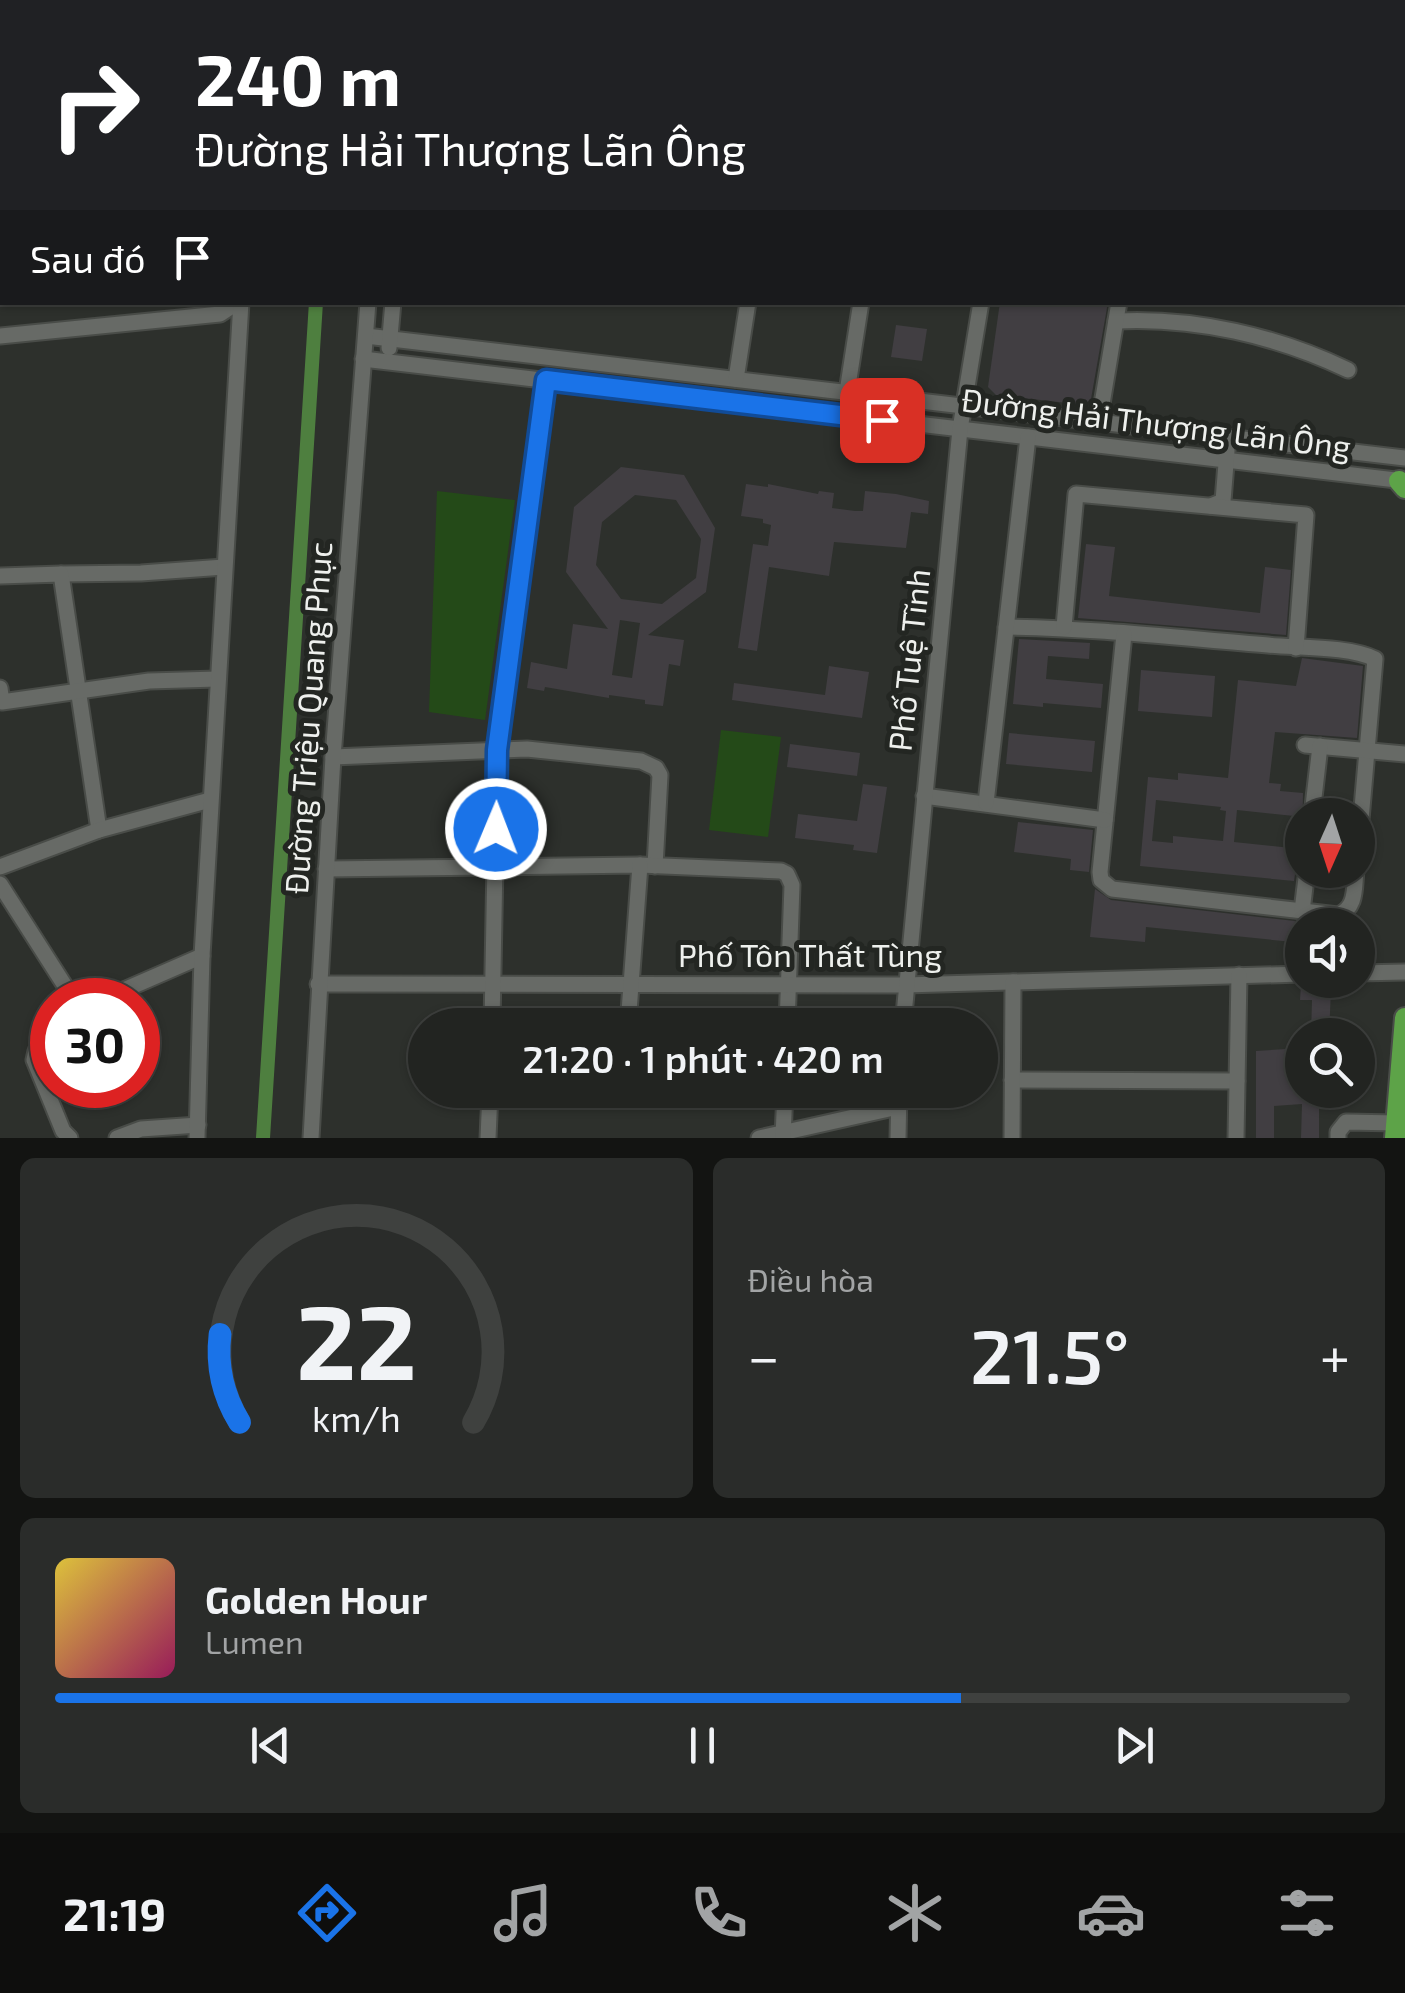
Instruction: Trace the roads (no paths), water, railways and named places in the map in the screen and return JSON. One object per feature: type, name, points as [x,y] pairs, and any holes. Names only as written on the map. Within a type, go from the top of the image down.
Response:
[{"type":"highway","points":[[1396,1130],[1405,1018]]},
{"type":"street","points":[[0,336],[220,314],[234,305]]},
{"type":"street","points":[[116,1138],[140,1129],[198,1132],[202,956],[239,305]]},
{"type":"street","name":"Đường Triệu Quang Phục","points":[[311,1138],[333,757],[368,305]]},
{"type":"street","points":[[388,362],[393,305]]},
{"type":"street","points":[[736,379],[748,305]]},
{"type":"street","points":[[848,392],[861,305]]},
{"type":"street","name":"Phố Tuệ Tĩnh","points":[[904,1008],[960,429],[981,305]]},
{"type":"street","points":[[1098,422],[1118,305]]},
{"type":"street","points":[[1116,320],[1158,318],[1226,328],[1320,356],[1348,370]]},
{"type":"street","name":"Đường Hải Thượng Lãn Ông","points":[[366,336],[1405,458]]},
{"type":"street","name":"Đường Hải Thượng Lãn Ông","points":[[364,359],[1403,483]]},
{"type":"street","points":[[646,392],[648,369]]},
{"type":"street","points":[[492,1008],[497,750],[546,380]]},
{"type":"street","points":[[986,803],[1028,437]]},
{"type":"street","points":[[1211,506],[1223,501],[1228,437]]},
{"type":"street","points":[[1064,627],[1076,494],[1211,506],[1306,515],[1296,648]]},
{"type":"street","points":[[0,576],[224,567]]},
{"type":"street","points":[[61,574],[100,830]]},
{"type":"street","points":[[1006,626],[1064,627],[1363,654],[1375,659],[1363,798]]},
{"type":"street","points":[[1124,634],[1102,880],[1112,889],[1285,909]]},
{"type":"street","points":[[0,688],[2,702],[149,681],[218,680]]},
{"type":"street","points":[[1312,798],[1312,745],[1405,754]]},
{"type":"street","points":[[333,757],[527,749],[622,759],[656,768],[660,775],[630,1008]]},
{"type":"street","points":[[924,796],[1105,820]]},
{"type":"street","points":[[0,867],[100,830],[210,800]]},
{"type":"street","points":[[326,869],[648,866],[781,871],[792,885],[787,1008]]},
{"type":"street","points":[[0,884],[60,978]]},
{"type":"street","points":[[152,978],[202,956]]},
{"type":"street","points":[[1375,973],[1405,972]]},
{"type":"street","points":[[1236,1138],[1238,974]]},
{"type":"street","name":"Phố Tôn Thất Tùng","points":[[318,984],[906,985],[1285,974]]},
{"type":"street","points":[[1012,1138],[1013,982]]},
{"type":"street","points":[[1012,1080],[1237,1082]]},
{"type":"street","points":[[54,1108],[70,1138]]},
{"type":"street","points":[[488,1138],[489,1108]]},
{"type":"street","points":[[783,1136],[784,1108]]},
{"type":"street","points":[[759,1138],[783,1136],[868,1108]]},
{"type":"street","points":[[898,1138],[899,1108]]},
{"type":"street","points":[[1338,1138],[1346,1122],[1396,1130]]},
{"type":"waterway","points":[[263,1138],[316,305]]}]
